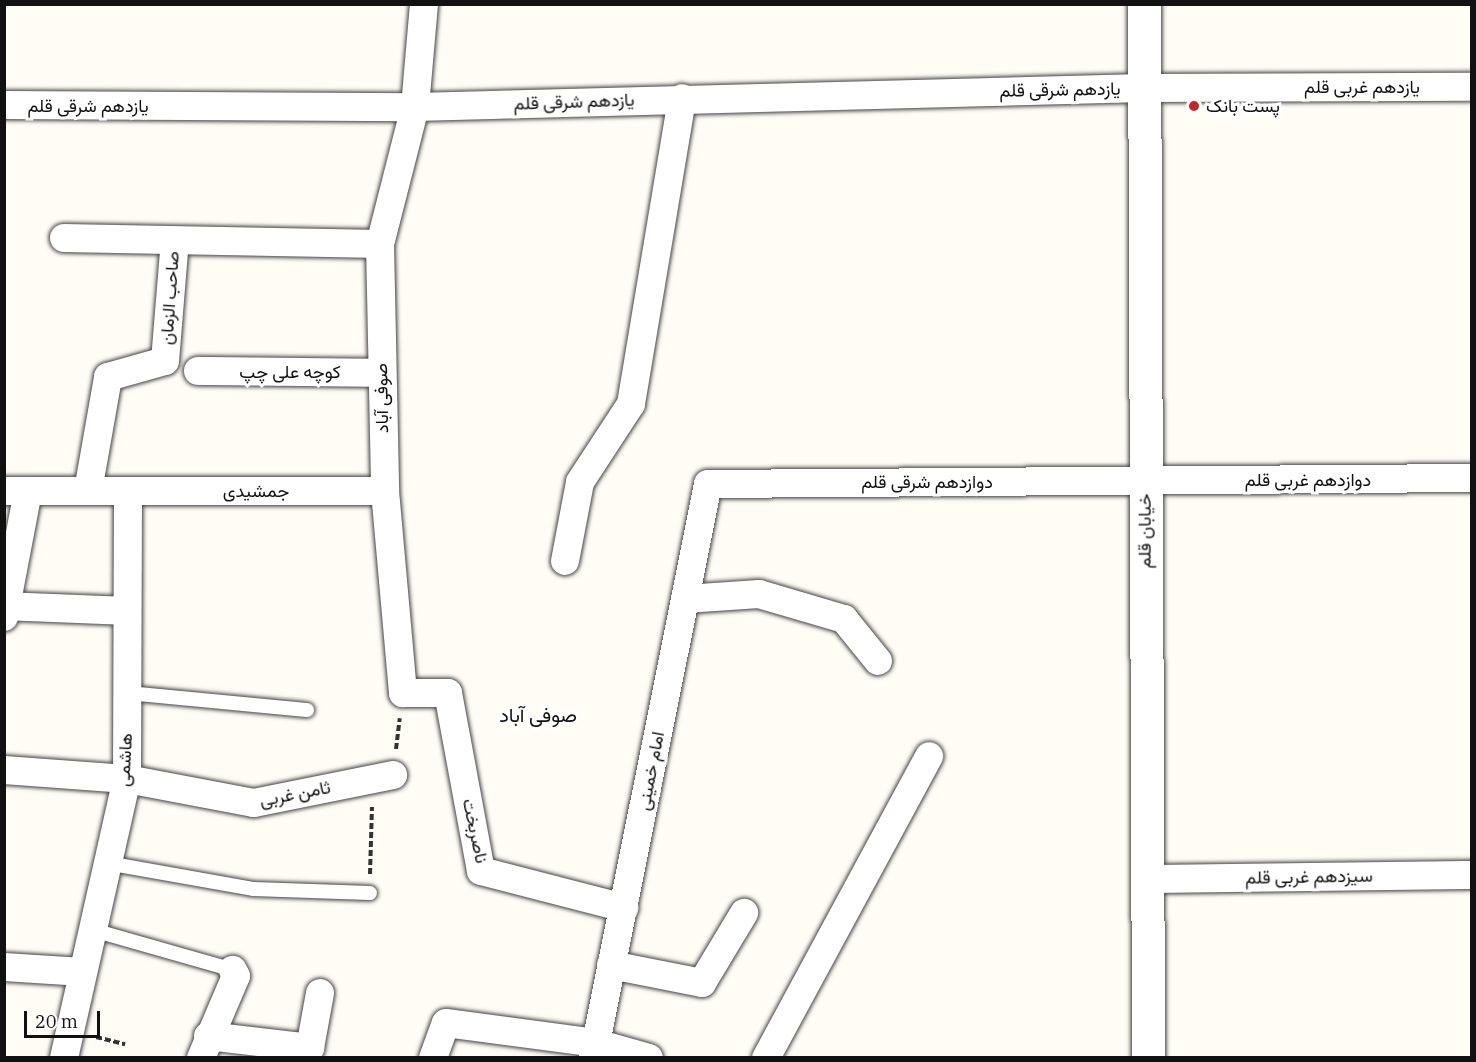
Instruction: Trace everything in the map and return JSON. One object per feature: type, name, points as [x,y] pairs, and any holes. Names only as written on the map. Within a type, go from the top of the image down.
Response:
[{"type":"street","name":"صوفی آباد","points":[[403,693],[385,490],[380,244],[415,107],[424,4]]},
{"type":"street","name":"خیابان قلم","points":[[1144,4],[1148,1058]]},
{"type":"street","name":"یازدهم غربی قلم","points":[[1144,88],[1472,87]]},
{"type":"street","name":"یازدهم شرقی قلم","points":[[4,105],[415,107],[682,98],[1144,88]]},
{"type":"street","points":[[565,561],[580,482],[631,404],[682,98]]},
{"type":"street","name":"صاحب الزمان","points":[[64,238],[380,244]]},
{"type":"street","name":"صاحب الزمان","points":[[88,491],[108,377],[165,361],[175,240]]},
{"type":"street","name":"کوچه علی چپ","points":[[198,371],[381,373]]},
{"type":"street","name":"دوازدهم غربی قلم","points":[[1145,481],[1472,478]]},
{"type":"street","name":"دوازدهم شرقی قلم","points":[[708,483],[1145,481]]},
{"type":"street","name":"امام خمینی","points":[[594,1050],[708,483]]},
{"type":"street","name":"جمشیدی","points":[[16,491],[385,490]]},
{"type":"street","points":[[16,491],[6,610],[127,611]]},
{"type":"street","name":"هاشمی","points":[[64,1058],[127,780],[128,491]]},
{"type":"street","points":[[686,599],[759,594],[844,619],[878,661]]},
{"type":"street","name":"ناصربخت","points":[[403,693],[448,693],[481,871],[624,909]]},
{"type":"street","points":[[766,1058],[929,756]]},
{"type":"street","name":"ثامن غربی","points":[[4,770],[127,780],[254,803],[393,775]]},
{"type":"street","name":"سیزدهم غربی قلم","points":[[1147,879],[1472,875]]},
{"type":"street","points":[[611,964],[702,983],[744,913]]},
{"type":"street","points":[[4,967],[83,972]]},
{"type":"street","points":[[233,970],[236,976],[205,1047],[310,1047],[320,993]]},
{"type":"street","points":[[433,1058],[446,1023],[649,1058]]},
{"type":"lane","points":[[127,693],[307,710]]},
{"type":"lane","points":[[107,863],[253,889],[370,893]]},
{"type":"lane","points":[[93,930],[233,970]]},
{"type":"path","points":[[370,893],[370,811],[393,775],[403,693]]},
{"type":"place","name":"پست بانک","points":[[1194,106]]},
{"type":"district","name":"صوفی آباد","points":[[538,714]]}]
